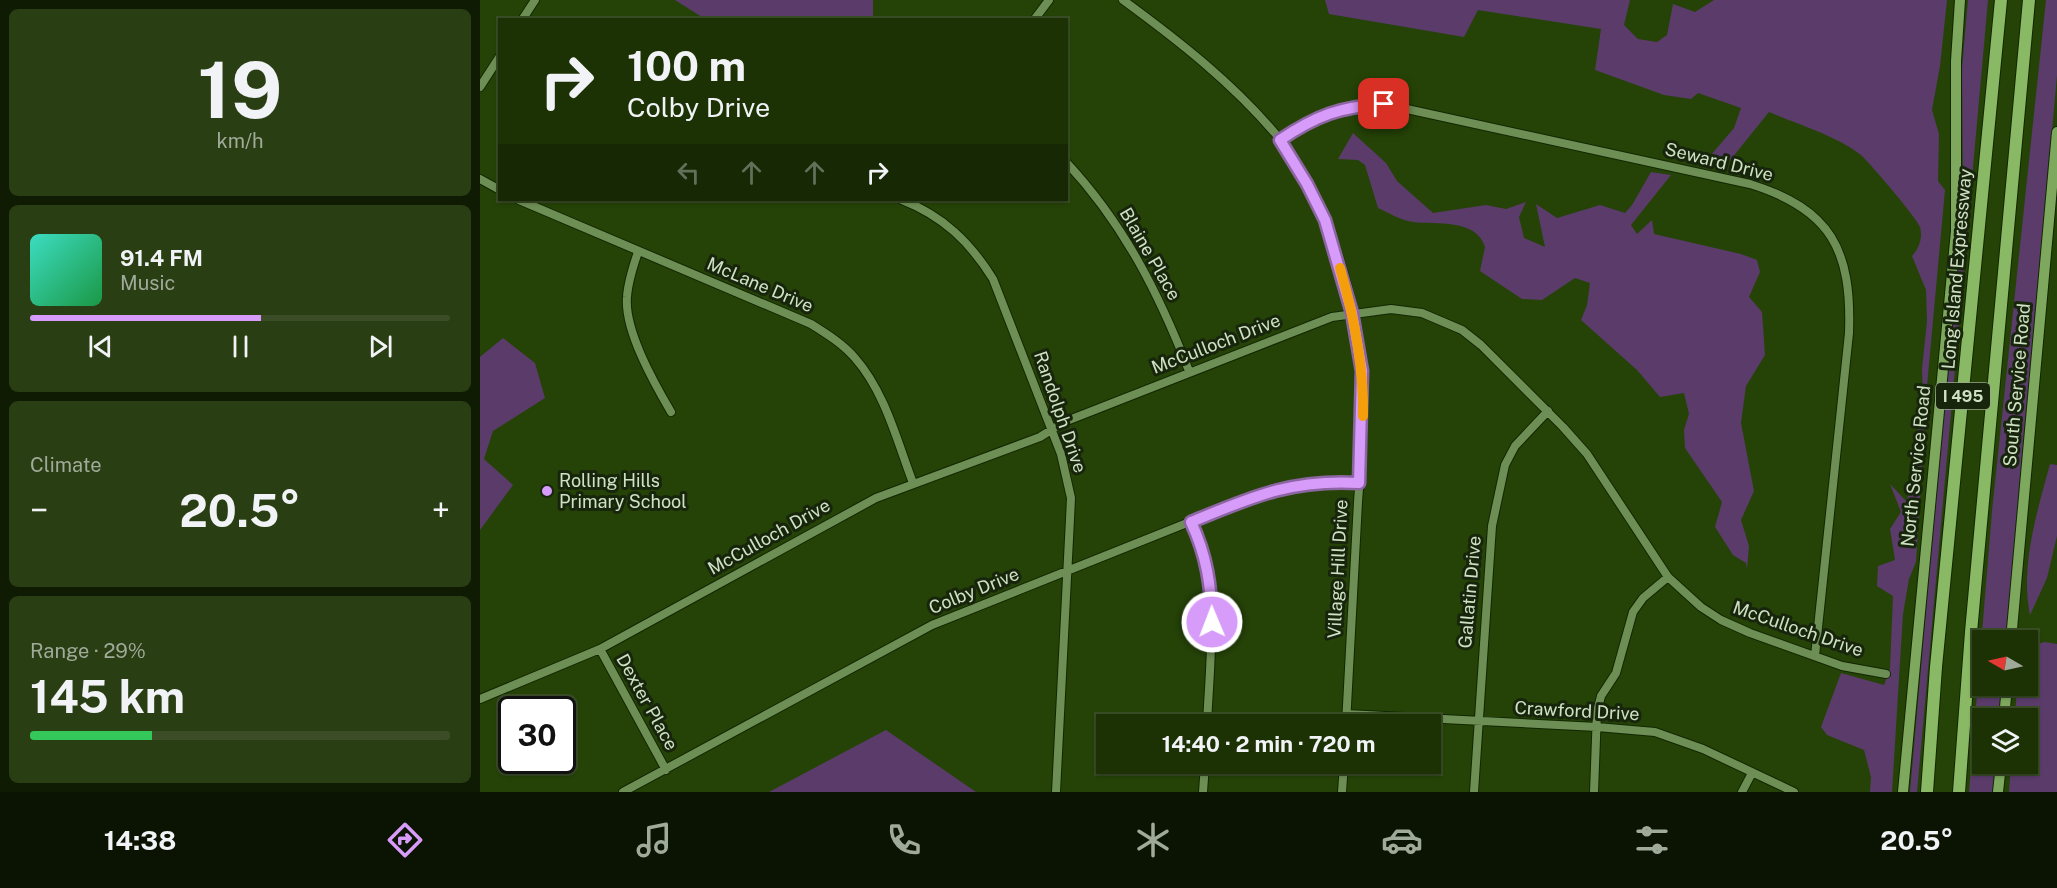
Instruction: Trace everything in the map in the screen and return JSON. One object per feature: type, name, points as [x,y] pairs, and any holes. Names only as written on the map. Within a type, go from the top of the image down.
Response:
[{"type":"highway","name":"Long Island Expressway","points":[[1927,792],[1937,655],[2001,0]]},
{"type":"highway","name":"I 495","points":[[1959,792],[1971,632],[2029,0]]},
{"type":"main road","name":"North Service Road","points":[[1903,792],[1956,231],[1956,61],[1960,0]]},
{"type":"main road","name":"South Service Road","points":[[2012,630],[2057,132]]},
{"type":"main road","points":[[1998,792],[2000,774]]},
{"type":"street","points":[[524,18],[534,0]]},
{"type":"street","points":[[1036,18],[1049,0]]},
{"type":"street","name":"Village Hill Drive","points":[[1123,0],[1190,50],[1246,102],[1280,140],[1307,184],[1325,220],[1352,313],[1362,371],[1359,483],[1347,714]]},
{"type":"street","points":[[480,87],[498,59]]},
{"type":"street","name":"Seward Drive","points":[[1280,140],[1308,121],[1332,110],[1384,104],[1750,183],[1798,203],[1818,220],[1838,250],[1845,268],[1850,297],[1844,380],[1815,656]]},
{"type":"street","name":"Blaine Place","points":[[1068,165],[1126,238],[1161,301],[1189,371]]},
{"type":"street","points":[[480,179],[498,189]]},
{"type":"street","name":"McLane Drive","points":[[521,201],[811,324],[837,340],[855,357],[870,378],[913,483]]},
{"type":"street","name":"Randolph Drive","points":[[904,201],[939,219],[961,236],[978,255],[1004,306],[1061,454],[1071,498],[1056,792]]},
{"type":"street","points":[[638,252],[628,288],[628,317],[659,392],[671,412]]},
{"type":"street","name":"McCulloch Drive","points":[[480,699],[600,650],[876,498],[1040,437],[1065,422],[1189,371],[1332,317],[1391,309],[1422,313],[1442,320],[1481,345],[1548,411],[1587,454],[1668,577],[1701,607],[1721,620],[1842,666],[1886,674]]},
{"type":"street","name":"Gallatin Drive","points":[[1474,792],[1487,562],[1505,465],[1515,446],[1548,411]]},
{"type":"street","name":"Colby Drive","points":[[623,792],[932,625],[1267,491],[1333,481],[1359,483]]},
{"type":"street","points":[[1191,522],[1202,545],[1211,592],[1207,714]]},
{"type":"street","points":[[1594,792],[1601,696],[1616,673],[1633,612],[1648,592],[1668,577]]},
{"type":"street","name":"Dexter Place","points":[[600,650],[666,770]]},
{"type":"street","name":"Crawford Drive","points":[[1441,720],[1633,729],[1677,738],[1794,792]]},
{"type":"street","points":[[1742,792],[1752,773]]},
{"type":"street","points":[[1203,792],[1204,774]]},
{"type":"street","points":[[1342,792],[1343,774]]},
{"type":"shaded area","points":[[675,0],[873,0],[873,18],[768,18],[762,16],[757,18],[703,18]]},
{"type":"shaded area","points":[[1325,0],[1630,0],[1624,25],[1638,39],[1657,42],[1667,35],[1673,4],[1695,12],[1714,0],[1947,0],[1940,66],[1932,110],[1939,134],[1938,181],[1945,190],[1927,386],[1916,562],[1909,579],[1903,614],[1892,792],[1870,792],[1871,777],[1864,750],[1827,735],[1821,727],[1841,673],[1884,685],[1890,669],[1893,596],[1877,586],[1878,566],[1895,560],[1890,529],[1901,512],[1890,484],[1907,502],[1923,397],[1922,369],[1927,321],[1926,290],[1912,256],[1921,239],[1921,231],[1917,222],[1861,155],[1828,136],[1769,112],[1723,169],[1705,162],[1734,128],[1741,108],[1698,93],[1691,99],[1664,95],[1595,70],[1601,29],[1478,10],[1464,37],[1329,14]]},
{"type":"shaded area","points":[[1968,0],[1988,0],[1917,792],[1910,792],[1963,190],[1962,68]]},
{"type":"shaded area","points":[[2046,0],[2057,0],[2057,75],[2008,630],[1982,630],[1992,511]]},
{"type":"shaded area","points":[[1353,133],[1386,163],[1397,181],[1433,213],[1486,205],[1506,209],[1526,202],[1519,217],[1524,238],[1545,247],[1536,204],[1557,218],[1600,205],[1625,213],[1651,172],[1671,175],[1631,225],[1637,234],[1652,220],[1654,234],[1741,254],[1757,260],[1760,272],[1749,297],[1762,312],[1765,355],[1746,386],[1741,423],[1754,491],[1741,520],[1749,546],[1747,569],[1746,563],[1733,555],[1715,527],[1722,502],[1685,448],[1684,430],[1689,414],[1684,393],[1660,397],[1637,370],[1581,320],[1587,305],[1590,283],[1575,278],[1542,300],[1522,299],[1480,271],[1485,247],[1473,231],[1454,225],[1408,221],[1378,208],[1365,165],[1358,160],[1338,159]]},
{"type":"shaded area","points":[[503,338],[535,363],[545,398],[493,431],[484,459],[513,485],[480,530],[480,357]]},
{"type":"shaded area","points":[[2050,464],[2057,465],[2057,536],[2047,578],[2030,615],[2027,577],[2031,539]]},
{"type":"shaded area","points":[[2038,644],[2057,644],[2057,792],[2009,792],[2010,774],[2038,774],[2038,708],[2016,708],[2016,696],[2038,696]]},
{"type":"shaded area","points":[[1977,696],[2002,696],[2002,708],[1976,708]]},
{"type":"shaded area","points":[[886,730],[976,792],[769,792]]},
{"type":"shaded area","points":[[1972,755],[1972,774],[1996,774],[1995,792],[1969,792]]},
{"type":"slow traffic","points":[[1340,268],[1358,345],[1362,371],[1363,416]]},
{"type":"place","name":"Rolling Hills Primary School","points":[[547,491]]},
{"type":"route","points":[[1212,622],[1208,570],[1202,545],[1191,522],[1267,491],[1310,482],[1359,483],[1362,445],[1362,371],[1352,313],[1325,220],[1307,184],[1280,140],[1308,121],[1332,110],[1384,104]]}]
